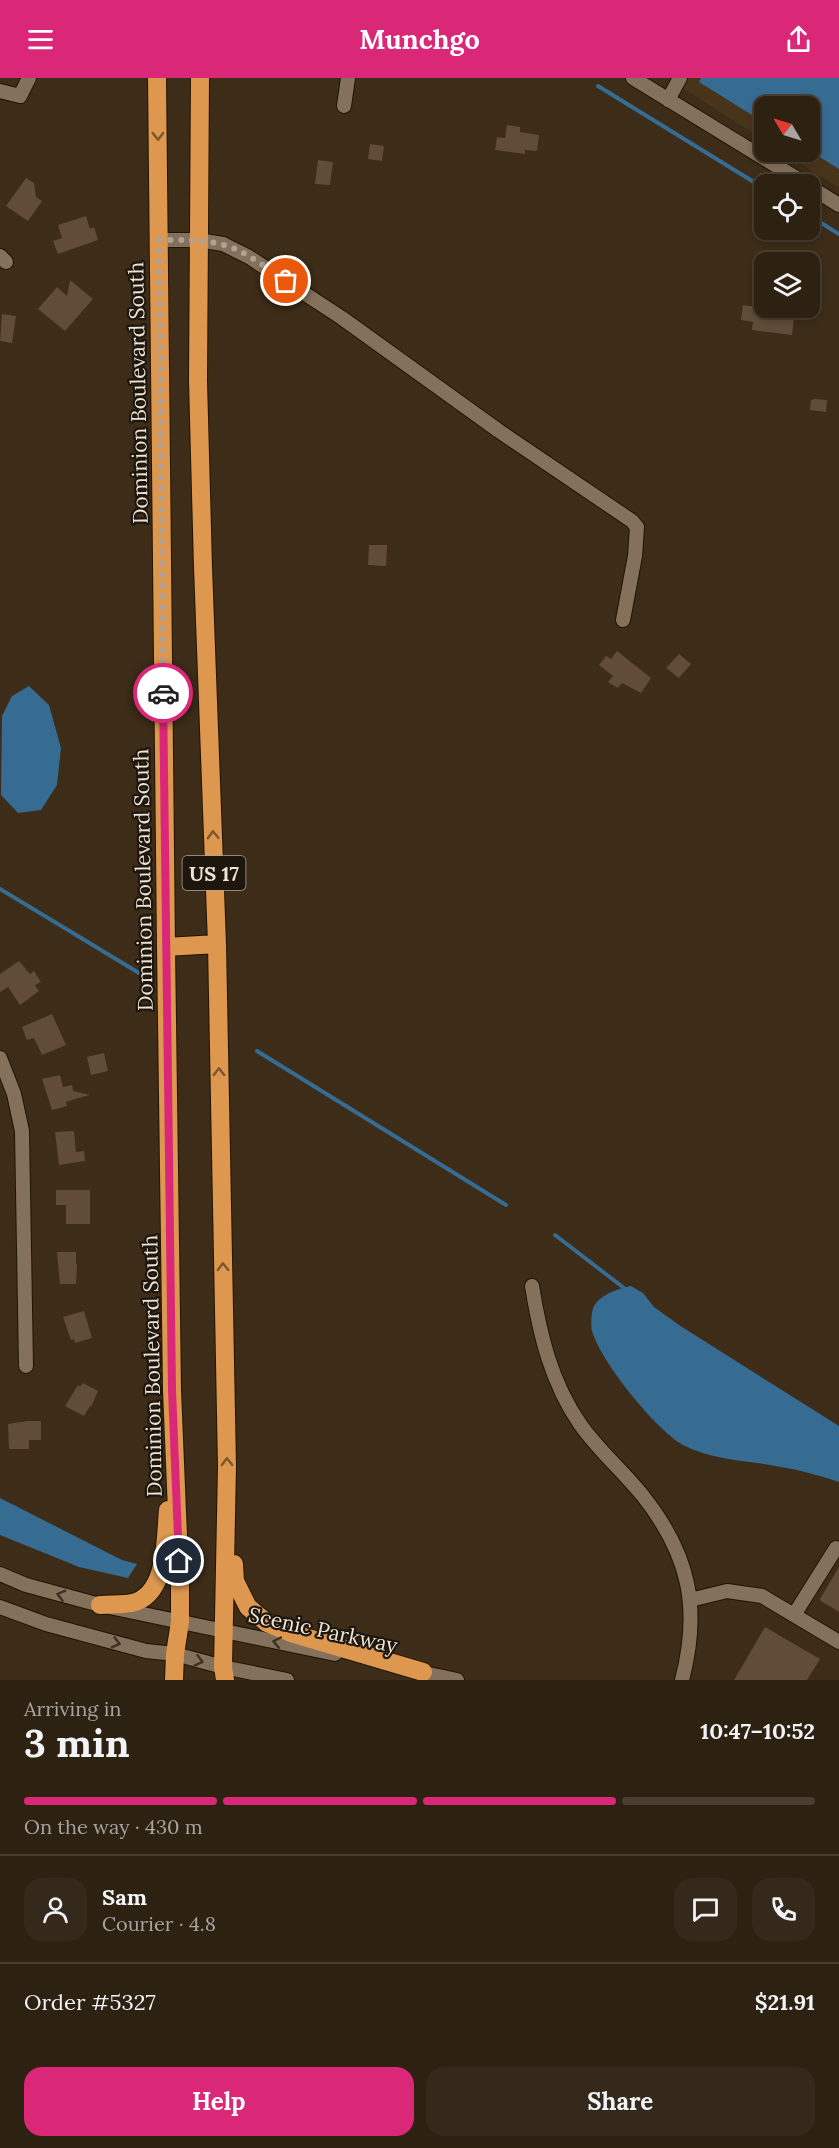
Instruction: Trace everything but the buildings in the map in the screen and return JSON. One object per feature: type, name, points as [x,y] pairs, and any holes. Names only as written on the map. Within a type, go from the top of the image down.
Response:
[{"type":"highway","name":"Dominion Boulevard South","points":[[157,78],[165,947],[172,1390],[180,1622],[174,1680]]},
{"type":"highway","name":"US 17","points":[[200,78],[198,240],[202,567],[217,944],[227,1498],[224,1674]]},
{"type":"highway","points":[[165,947],[217,944]]},
{"type":"highway","points":[[100,1605],[134,1603],[150,1593],[161,1576],[175,1446]]},
{"type":"highway","points":[[227,1498],[236,1581],[248,1607],[267,1623],[291,1633],[423,1672]]},
{"type":"street","points":[[0,91],[20,96],[29,78]]},
{"type":"street","points":[[344,106],[348,78]]},
{"type":"street","points":[[633,78],[790,174]]},
{"type":"street","points":[[668,100],[680,78]]},
{"type":"street","points":[[820,193],[839,205]]},
{"type":"street","points":[[159,240],[198,240],[223,244],[258,263],[342,318],[499,431],[633,521],[637,527],[635,556],[623,620]]},
{"type":"street","points":[[0,1058],[14,1094],[22,1131],[26,1366]]},
{"type":"street","points":[[532,1286],[548,1362],[562,1392],[580,1423],[606,1456],[642,1495],[669,1532],[690,1591],[692,1624],[688,1659],[682,1680]]},
{"type":"street","points":[[794,1615],[836,1548],[839,1550]]},
{"type":"street","name":"Scenic Parkway","points":[[0,1574],[26,1585],[100,1605],[457,1680]]},
{"type":"street","points":[[690,1600],[727,1591],[762,1596],[839,1642]]},
{"type":"street","points":[[0,1607],[46,1624],[146,1651],[175,1654],[224,1674],[287,1680]]},
{"type":"shaded area","points":[[667,78],[839,78],[839,188],[798,162],[820,162],[820,96],[754,96],[754,134]]},
{"type":"water","points":[[701,78],[839,78],[839,169],[820,157],[820,96],[754,96],[754,116],[699,82]]},
{"type":"water","points":[[29,686],[49,705],[61,748],[57,785],[41,810],[18,813],[1,795],[2,716],[12,696]]},
{"type":"water","points":[[631,1286],[643,1293],[654,1307],[679,1325],[839,1426],[839,1482],[796,1470],[707,1454],[683,1445],[658,1425],[617,1376],[597,1344],[592,1331],[592,1313],[597,1302],[613,1291]]},
{"type":"water","points":[[0,1498],[122,1560],[137,1564],[128,1578],[79,1567],[0,1535]]},
{"type":"waterway","points":[[598,86],[754,182]]},
{"type":"waterway","points":[[820,222],[839,234]]},
{"type":"waterway","points":[[0,889],[144,976]]},
{"type":"waterway","points":[[257,1051],[506,1205]]},
{"type":"waterway","points":[[555,1235],[624,1288]]},
{"type":"way so far","points":[[163,693],[159,240],[198,240],[223,244],[249,257],[286,281]]},
{"type":"route","points":[[163,693],[172,1390],[179,1561]]}]
